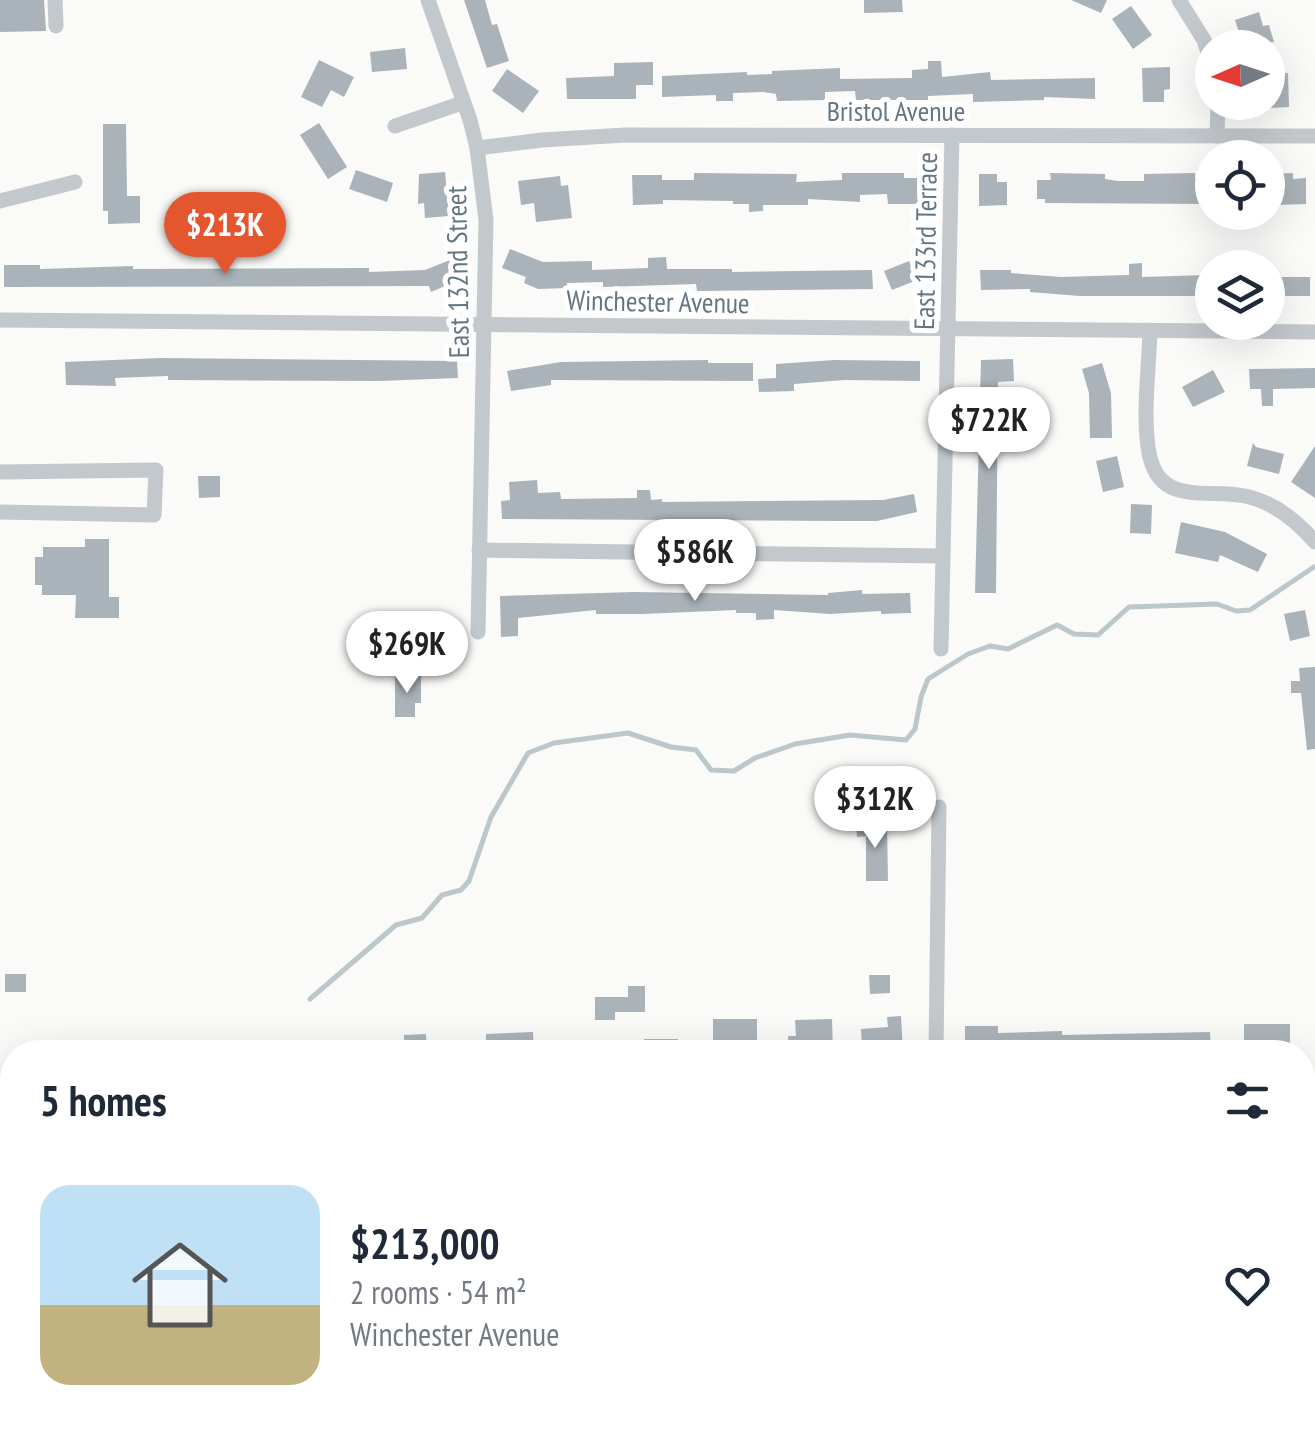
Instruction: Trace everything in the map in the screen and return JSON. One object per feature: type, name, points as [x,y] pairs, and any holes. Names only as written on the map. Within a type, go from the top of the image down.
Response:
[{"type":"street","points":[[55,0],[56,26]]},
{"type":"street","name":"East 132nd Street","points":[[428,0],[478,148],[486,220],[478,632]]},
{"type":"street","points":[[1179,0],[1198,30]]},
{"type":"street","points":[[395,126],[462,103]]},
{"type":"street","points":[[1217,120],[1217,136]]},
{"type":"street","name":"Bristol Avenue","points":[[478,148],[624,135],[1315,136]]},
{"type":"street","name":"East 133rd Terrace","points":[[941,648],[952,135]]},
{"type":"street","points":[[0,201],[75,182]]},
{"type":"street","name":"Winchester Avenue","points":[[0,320],[1315,332]]},
{"type":"street","points":[[1150,330],[1148,448],[1156,472],[1181,493],[1243,495],[1260,500],[1280,509],[1315,542]]},
{"type":"street","points":[[0,472],[156,470],[154,516],[0,512]]},
{"type":"street","points":[[480,550],[943,556]]},
{"type":"street","points":[[936,1040],[939,807]]},
{"type":"building","points":[[0,0],[44,0],[46,31],[0,32]]},
{"type":"building","points":[[464,0],[485,0],[509,61],[487,68]]},
{"type":"building","points":[[864,0],[902,0],[903,12],[864,13]]},
{"type":"building","points":[[1071,0],[1107,0],[1101,13]]},
{"type":"building","points":[[1131,6],[1152,35],[1133,49],[1112,19]]},
{"type":"building","points":[[1259,12],[1263,26],[1269,25],[1270,30],[1238,30],[1235,20]]},
{"type":"building","points":[[405,48],[407,69],[372,72],[370,52]]},
{"type":"building","points":[[319,60],[354,77],[344,97],[331,90],[322,107],[301,97]]},
{"type":"building","points":[[928,61],[941,61],[942,77],[990,72],[991,80],[1095,78],[1095,99],[1044,97],[973,102],[973,94],[928,96],[928,100],[856,100],[855,91],[825,92],[825,100],[777,101],[776,94],[763,92],[733,93],[733,101],[716,101],[716,95],[662,97],[662,76],[840,68],[840,79],[912,78],[912,70],[928,69]]},
{"type":"building","points":[[653,62],[653,85],[636,85],[636,99],[567,99],[566,78],[614,76],[614,63]]},
{"type":"building","points":[[1170,67],[1170,89],[1164,90],[1164,102],[1143,102],[1142,68]]},
{"type":"building","points":[[507,69],[539,91],[523,113],[492,91]]},
{"type":"building","points":[[1288,73],[1289,107],[1285,107]]},
{"type":"building","points":[[319,123],[347,167],[328,179],[300,135]]},
{"type":"building","points":[[103,124],[126,124],[127,196],[140,196],[140,223],[108,224],[108,211],[103,211]]},
{"type":"building","points":[[356,170],[393,183],[387,202],[349,189]]},
{"type":"building","points":[[445,172],[449,216],[425,218],[424,203],[418,204],[419,174]]},
{"type":"building","points":[[694,173],[797,174],[796,182],[842,180],[842,173],[904,173],[904,178],[917,178],[918,204],[888,204],[887,194],[860,195],[860,202],[808,199],[808,205],[763,205],[763,211],[749,212],[749,204],[733,201],[663,200],[663,204],[633,205],[632,175],[694,180]]},
{"type":"building","points":[[1050,173],[1105,174],[1105,179],[1144,181],[1144,174],[1195,173],[1195,204],[1045,203],[1045,199],[1037,199],[1037,180],[1051,180]]},
{"type":"building","points":[[1285,173],[1293,173],[1293,179],[1306,178],[1306,204],[1285,205]]},
{"type":"building","points":[[979,174],[997,174],[997,182],[1007,182],[1007,205],[979,206]]},
{"type":"building","points":[[560,176],[561,186],[568,185],[572,218],[536,222],[534,203],[521,205],[518,181]]},
{"type":"building","points":[[510,249],[543,262],[592,261],[592,270],[648,268],[648,258],[666,257],[667,269],[872,270],[873,289],[697,291],[696,284],[603,287],[603,282],[538,289],[524,283],[526,277],[502,268]]},
{"type":"building","points":[[450,260],[459,280],[431,292],[429,286],[4,287],[4,265],[40,265],[40,269],[369,268],[369,272],[425,270]]},
{"type":"building","points":[[909,261],[917,280],[892,290],[884,271]]},
{"type":"building","points":[[1142,263],[1142,277],[1195,275],[1195,296],[1080,296],[1030,289],[981,290],[980,270],[1061,277],[1129,275],[1129,264]]},
{"type":"building","points":[[1285,277],[1310,277],[1310,296],[1285,296]]},
{"type":"building","points":[[161,358],[457,361],[458,378],[168,380],[168,376],[115,378],[116,386],[66,385],[65,362]]},
{"type":"building","points":[[1013,359],[1014,381],[998,382],[996,593],[975,593],[981,360]]},
{"type":"building","points":[[920,361],[920,381],[844,380],[794,384],[794,391],[759,392],[758,379],[776,378],[776,364]]},
{"type":"building","points":[[561,362],[753,363],[753,381],[551,380],[551,385],[511,391],[507,371]]},
{"type":"building","points":[[1102,363],[1111,393],[1112,438],[1090,438],[1089,393],[1082,369]]},
{"type":"building","points":[[1315,368],[1315,388],[1273,389],[1273,406],[1262,406],[1261,389],[1250,389],[1249,369]]},
{"type":"building","points":[[1213,370],[1225,392],[1193,407],[1182,387]]},
{"type":"building","points":[[1253,443],[1284,454],[1279,474],[1247,466]]},
{"type":"building","points":[[1315,446],[1315,498],[1291,482]]},
{"type":"building","points":[[1117,456],[1124,487],[1103,492],[1096,461]]},
{"type":"building","points":[[198,476],[220,476],[220,497],[199,498]]},
{"type":"building","points":[[537,480],[538,493],[560,492],[561,499],[637,498],[637,490],[650,490],[651,500],[662,502],[883,500],[914,494],[917,512],[877,521],[502,519],[501,501],[510,500],[509,482]]},
{"type":"building","points":[[1131,504],[1152,505],[1151,534],[1130,533]]},
{"type":"building","points":[[1181,522],[1225,532],[1267,554],[1258,572],[1220,555],[1218,562],[1175,553]]},
{"type":"building","points":[[85,539],[109,539],[109,597],[119,597],[119,618],[75,618],[76,595],[42,595],[42,585],[35,585],[35,557],[43,557],[43,547],[85,547]]},
{"type":"building","points":[[862,590],[862,594],[910,593],[911,613],[774,610],[774,619],[756,620],[756,613],[736,610],[596,614],[596,610],[518,618],[518,636],[501,637],[500,596],[634,592],[828,595]]},
{"type":"building","points":[[1305,610],[1310,636],[1290,641],[1284,614]]},
{"type":"building","points":[[1315,667],[1315,749],[1307,750],[1301,693],[1291,693],[1291,681],[1300,681],[1299,668]]},
{"type":"building","points":[[421,676],[421,703],[415,703],[415,717],[395,717],[395,677]]},
{"type":"building","points":[[874,822],[874,827],[887,827],[888,881],[866,881],[866,836],[857,837],[856,823]]},
{"type":"building","points":[[5,974],[26,974],[26,992],[5,992]]},
{"type":"building","points":[[869,975],[890,975],[890,993],[870,994]]},
{"type":"building","points":[[628,986],[645,986],[645,1012],[615,1012],[615,1020],[595,1020],[595,997],[628,997]]},
{"type":"building","points":[[901,1016],[902,1040],[861,1040],[861,1029],[888,1027],[887,1017]]},
{"type":"building","points":[[713,1019],[757,1019],[757,1040],[713,1040]]},
{"type":"building","points":[[832,1019],[833,1040],[788,1040],[788,1036],[796,1036],[795,1020]]},
{"type":"building","points":[[1244,1024],[1290,1024],[1290,1040],[1244,1040]]},
{"type":"building","points":[[965,1026],[998,1026],[998,1033],[1062,1031],[1062,1035],[1210,1032],[1210,1040],[965,1040]]},
{"type":"building","points":[[533,1032],[533,1040],[486,1040],[486,1034]]},
{"type":"building","points":[[426,1034],[426,1040],[404,1040],[404,1035]]},
{"type":"waterway","points":[[310,999],[396,925],[422,918],[442,895],[461,890],[469,881],[491,817],[528,753],[554,743],[628,733],[671,747],[696,750],[711,770],[734,771],[755,758],[795,744],[850,735],[906,740],[915,729],[928,679],[968,654],[990,646],[1008,649],[1057,625],[1074,634],[1098,635],[1129,607],[1217,604],[1236,611],[1250,610],[1314,567]]}]
